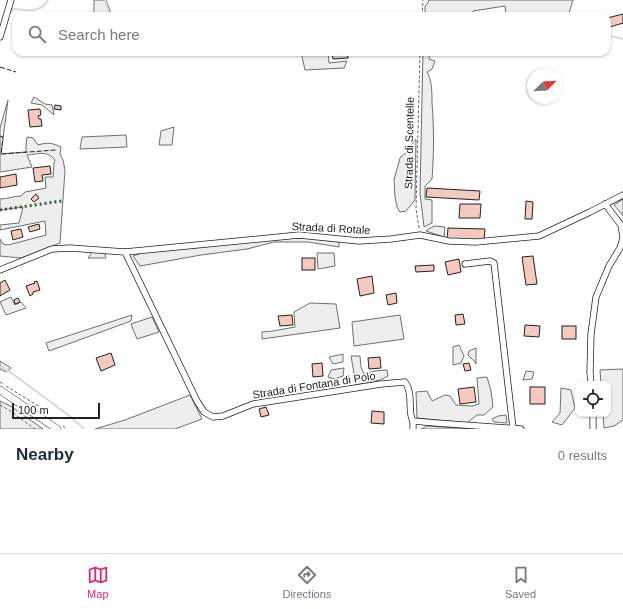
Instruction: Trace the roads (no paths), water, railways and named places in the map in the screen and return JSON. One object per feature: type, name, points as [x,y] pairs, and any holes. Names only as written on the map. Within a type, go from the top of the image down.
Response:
[{"type":"street","points":[[0,37],[11,0]]},
{"type":"street","name":"Strada di Rotale","points":[[125,252],[299,235],[359,241],[420,235],[449,241],[476,242],[539,236],[623,195]]},
{"type":"street","points":[[591,381],[591,334],[596,297],[609,266],[620,248],[623,238],[621,226],[605,204]]},
{"type":"street","points":[[0,270],[52,249],[70,248],[125,252]]},
{"type":"street","name":"Strada di Fontana di Polo","points":[[125,252],[197,401],[204,412],[213,417],[223,416],[253,404],[381,384],[405,382],[408,386],[411,402],[411,418],[413,421]]},
{"type":"street","points":[[465,264],[490,261],[494,263],[513,428]]},
{"type":"street","points":[[0,390],[58,426]]},
{"type":"street","points":[[592,417],[594,429]]},
{"type":"street","points":[[413,429],[413,421],[521,429]]},
{"type":"waterway","points":[[12,11],[13,9],[37,9],[48,0]]},
{"type":"waterway","points":[[105,0],[109,12]]},
{"type":"waterway","points":[[611,36],[623,39]]},
{"type":"waterway","points":[[0,367],[10,372],[71,417],[84,429]]}]
